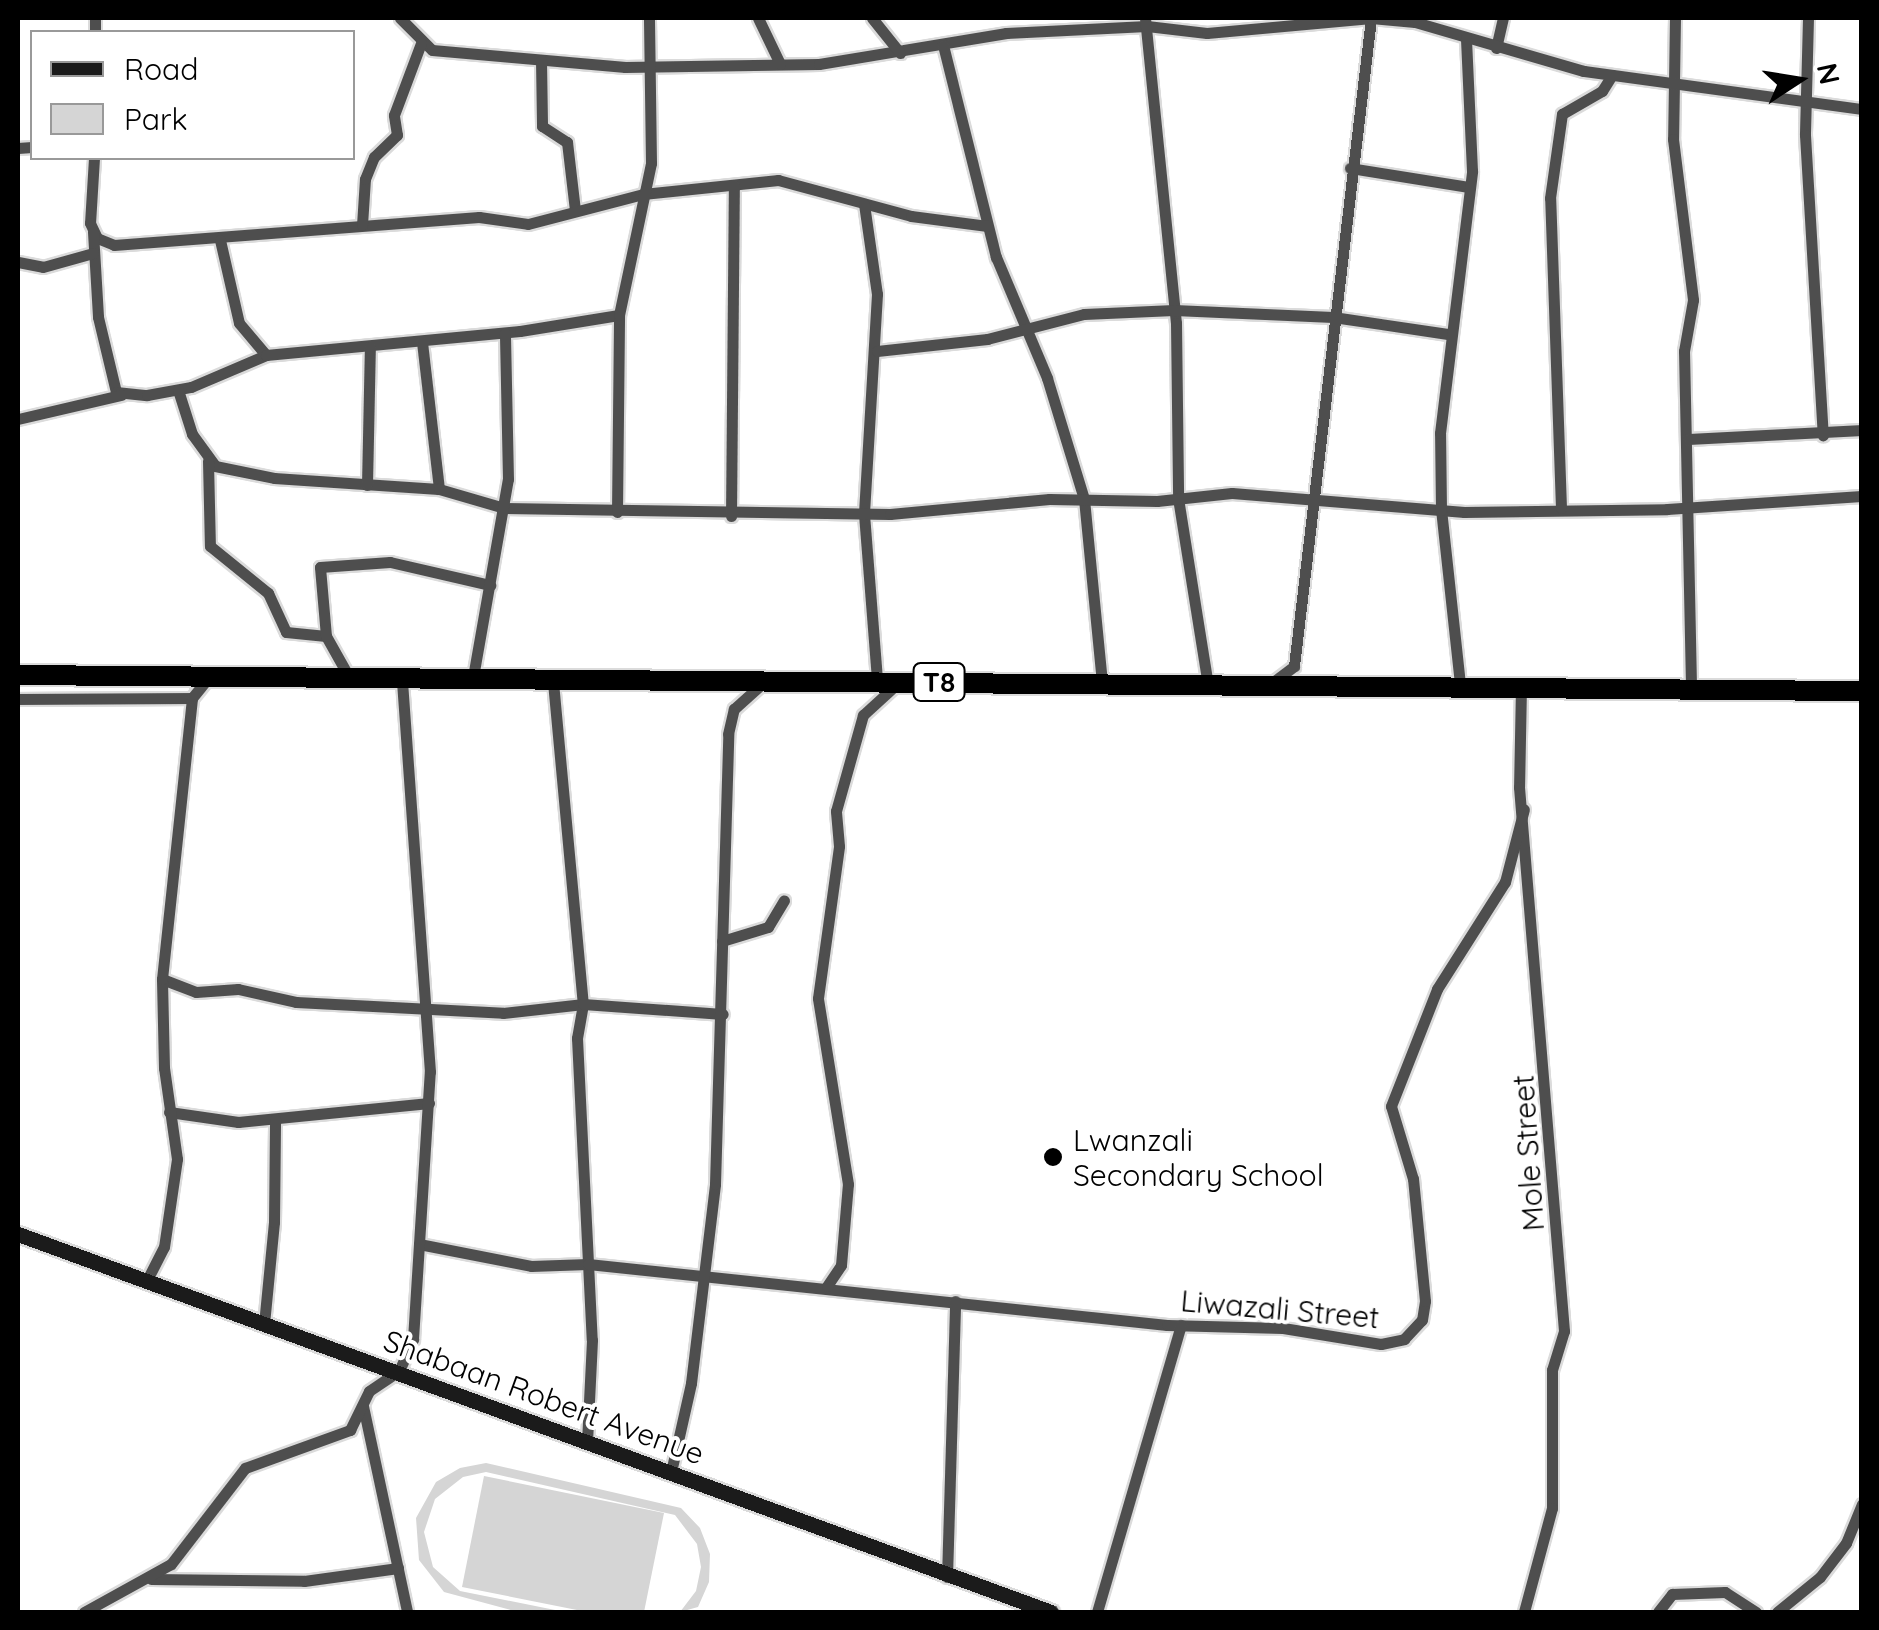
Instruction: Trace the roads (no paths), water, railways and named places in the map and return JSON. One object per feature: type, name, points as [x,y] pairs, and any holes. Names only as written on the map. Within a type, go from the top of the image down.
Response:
[{"type":"highway","name":"T8","points":[[18,675],[473,677],[553,682],[1460,684],[1862,691]]},
{"type":"street","points":[[400,18],[418,39],[542,60],[650,66],[780,64],[900,52],[1006,32],[1146,22],[1207,33],[1371,18],[1415,22],[1496,48],[1612,75],[1673,79],[1862,109]]},
{"type":"street","points":[[362,225],[365,179],[374,157],[397,136],[394,116],[418,39],[417,18]]},
{"type":"street","points":[[617,512],[619,315],[651,163],[648,18]]},
{"type":"street","points":[[758,18],[780,64]]},
{"type":"street","points":[[872,18],[900,52]]},
{"type":"street","points":[[1264,686],[1294,666],[1350,168],[1371,18]]},
{"type":"street","points":[[1496,48],[1503,18]]},
{"type":"street","points":[[1675,18],[1677,195],[1693,300],[1684,351],[1690,438],[1691,690]]},
{"type":"street","points":[[1808,18],[1805,100],[1823,435]]},
{"type":"street","points":[[1146,22],[1174,310],[1178,498],[1208,685]]},
{"type":"street","points":[[1460,684],[1440,510],[1448,334],[1469,186],[1466,38]]},
{"type":"street","points":[[942,45],[987,226],[1024,328],[1047,378],[1084,500],[1102,684]]},
{"type":"street","points":[[542,60],[542,126],[567,142],[575,210]]},
{"type":"street","points":[[1561,508],[1550,198],[1562,114],[1602,90],[1612,75]]},
{"type":"street","points":[[94,160],[93,253],[107,370],[121,395]]},
{"type":"street","points":[[1350,168],[1469,186]]},
{"type":"street","points":[[93,231],[114,245],[220,240],[478,217],[528,224],[643,194],[796,181],[864,204],[987,226]]},
{"type":"street","points":[[731,516],[734,185]]},
{"type":"street","points":[[864,204],[875,270],[877,351],[864,514],[877,681]]},
{"type":"street","points":[[220,240],[239,323],[266,355]]},
{"type":"street","points":[[18,262],[42,268],[93,253]]},
{"type":"street","points":[[877,351],[948,346],[1084,314],[1174,310],[1333,317],[1448,334]]},
{"type":"street","points":[[18,419],[121,395],[178,390],[266,355],[505,333],[619,315]]},
{"type":"street","points":[[473,677],[504,508],[505,333]]},
{"type":"street","points":[[422,342],[439,489]]},
{"type":"street","points":[[366,485],[370,347]]},
{"type":"street","points":[[178,390],[208,461],[210,546],[268,593],[286,632],[326,636]]},
{"type":"street","points":[[1690,438],[1823,435],[1862,430]]},
{"type":"street","points":[[208,461],[260,476],[439,489],[504,508],[731,516],[864,514],[1178,498],[1314,498],[1440,510],[1689,508],[1862,496]]},
{"type":"street","points":[[350,679],[326,636],[318,575],[329,564],[390,562],[490,585]]},
{"type":"street","points":[[146,1282],[164,1246],[177,1159],[170,1112],[162,979],[192,698],[208,678]]},
{"type":"street","points":[[84,1612],[151,1580],[171,1564],[245,1468],[350,1430],[372,1388],[399,1372],[413,1339],[429,1104],[428,1008],[402,678]]},
{"type":"street","points":[[671,1472],[690,1383],[714,1184],[724,1014],[722,941],[731,716],[766,680]]},
{"type":"street","points":[[827,1286],[841,1265],[848,1184],[818,998],[839,846],[836,811],[863,716],[900,681]]},
{"type":"street","points":[[553,682],[583,1004],[577,1038],[588,1264],[588,1444]]},
{"type":"street","name":"Mole Street","points":[[1521,686],[1524,810],[1564,1331],[1552,1370],[1552,1508],[1524,1612]]},
{"type":"street","points":[[18,698],[192,698]]},
{"type":"street","name":"Liwazali Street","points":[[419,1244],[531,1266],[588,1264],[1181,1325],[1283,1328],[1381,1344],[1415,1331],[1425,1306],[1414,1185],[1391,1106],[1436,989],[1505,882],[1524,810]]},
{"type":"street","points":[[722,941],[768,927],[784,900]]},
{"type":"street","points":[[162,979],[196,992],[238,989],[296,1002],[514,1012],[583,1004],[724,1014]]},
{"type":"street","points":[[170,1112],[211,1122],[429,1104]]},
{"type":"street","points":[[264,1324],[274,1222],[274,1119]]},
{"type":"street","name":"Shabaan Robert Avenue","points":[[18,1234],[1051,1612]]},
{"type":"street","points":[[947,1577],[955,1300]]},
{"type":"street","points":[[1097,1612],[1181,1325]]},
{"type":"street","points":[[363,1406],[406,1612]]},
{"type":"street","points":[[327,1441],[370,1438]]},
{"type":"street","points":[[1781,1611],[1846,1544],[1862,1504]]},
{"type":"street","points":[[151,1580],[304,1581],[398,1568]]},
{"type":"street","points":[[1658,1612],[1672,1594],[1725,1592],[1756,1612]]},
{"type":"place","name":"Lwanzali Secondary School","points":[[1053,1157]]}]
